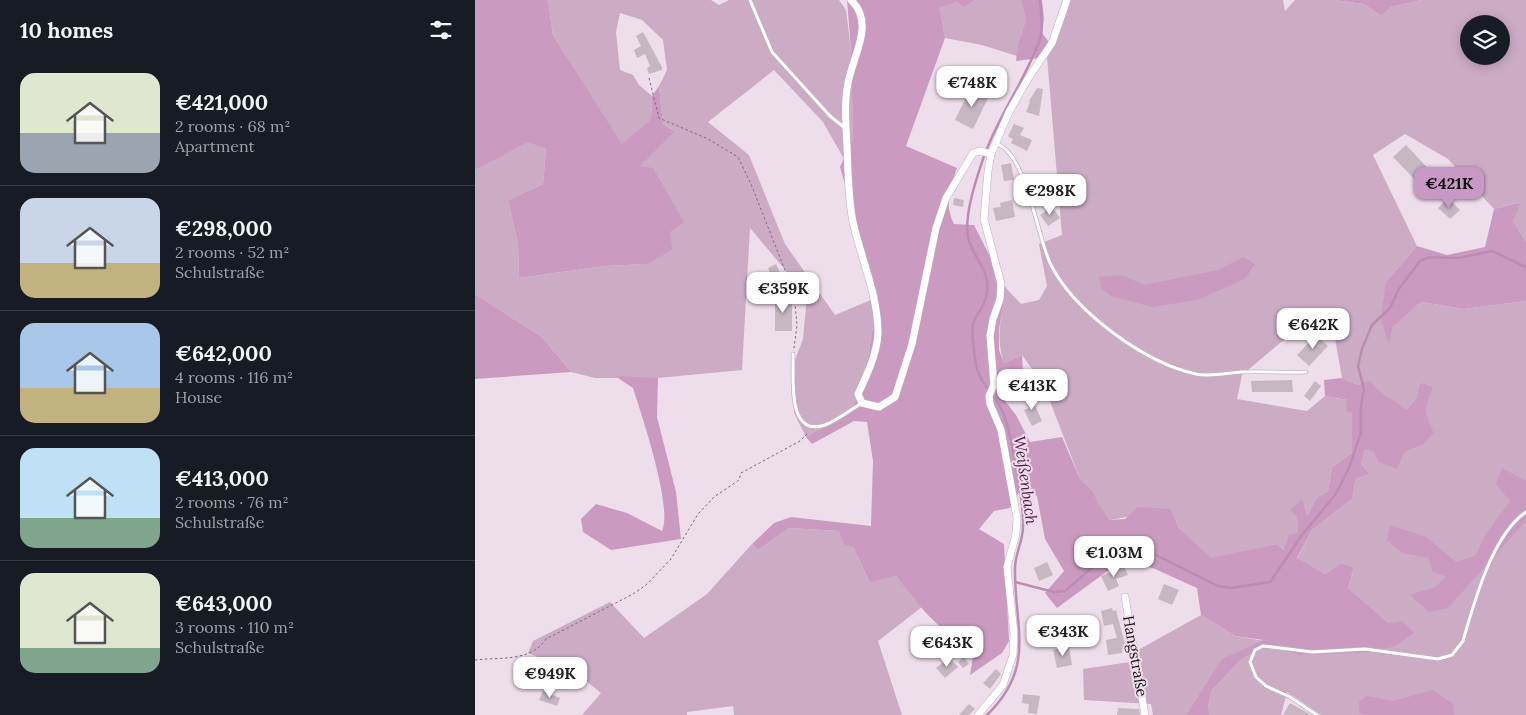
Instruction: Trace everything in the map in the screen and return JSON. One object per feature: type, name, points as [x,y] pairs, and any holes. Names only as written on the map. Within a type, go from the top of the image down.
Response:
[{"type":"street","points":[[851,0],[862,16],[862,40],[851,68],[846,90],[853,220],[873,296],[878,333],[871,366],[858,394],[862,403],[879,407],[895,397],[912,344],[936,228],[946,198],[973,154],[980,151],[990,154]]},
{"type":"street","points":[[978,715],[993,699],[1009,672],[1013,655],[1014,633],[1007,567],[1016,534],[1017,518],[1001,430],[989,404],[989,396],[994,385],[990,336],[993,319],[1000,299],[1001,284],[984,219],[990,154],[1017,98],[1052,43],[1067,0]]},
{"type":"street","name":"Hangstraße","points":[[1125,598],[1145,715]]},
{"type":"lane","points":[[750,0],[772,52],[830,116],[847,130]]},
{"type":"lane","points":[[996,144],[1007,150],[1026,184],[1044,249],[1051,266],[1070,293],[1092,317],[1128,342],[1181,370],[1199,374],[1306,372]]},
{"type":"lane","points":[[793,354],[797,415],[806,425],[814,427],[826,424],[862,403]]},
{"type":"lane","points":[[1317,715],[1255,677],[1250,662],[1255,650],[1263,646],[1312,652],[1365,649],[1427,658],[1445,658],[1458,649],[1463,641],[1481,581],[1491,559],[1512,526],[1526,512]]},
{"type":"path","points":[[649,78],[659,118],[708,139],[738,157],[751,184],[796,302],[797,326],[793,354]]},
{"type":"path","points":[[475,660],[530,654],[541,646],[546,639],[633,594],[646,585],[671,559],[698,514],[714,497],[739,480],[741,473],[801,441],[814,427]]},
{"type":"shaded area","points":[[475,0],[548,0],[553,35],[622,144],[651,119],[652,96],[659,86],[663,124],[675,131],[640,166],[653,168],[684,222],[670,232],[672,250],[647,264],[605,266],[519,278],[518,245],[508,200],[543,184],[546,149],[528,142],[475,170]]},
{"type":"shaded area","points":[[548,0],[711,0],[719,5],[729,0],[839,0],[846,10],[851,50],[853,139],[844,159],[823,122],[774,70],[708,122],[749,155],[785,244],[835,315],[878,297],[868,357],[852,411],[806,437],[794,413],[793,365],[803,339],[807,296],[750,228],[742,370],[658,378],[595,378],[571,372],[542,337],[475,294],[475,170],[528,141],[546,149],[543,184],[508,200],[518,245],[519,278],[605,266],[647,264],[639,166],[674,130],[663,124],[659,86],[667,70],[663,40],[642,20],[620,13],[616,32],[620,70],[633,75],[639,85],[652,96],[651,119],[622,145],[553,35]]},
{"type":"shaded area","points":[[847,0],[975,0],[964,8],[957,2],[940,8],[945,38],[906,146],[957,168],[949,196],[951,217],[954,224],[974,225],[1006,288],[999,329],[999,350],[1004,363],[1022,355],[1023,372],[1016,379],[1001,383],[1002,397],[1016,415],[1030,442],[1062,437],[1080,479],[1093,491],[1098,504],[1110,520],[1125,519],[1138,507],[1171,509],[1179,528],[1211,558],[1277,544],[1284,550],[1289,535],[1298,533],[1297,517],[1290,510],[1302,499],[1307,516],[1317,497],[1328,491],[1332,467],[1352,453],[1352,413],[1346,411],[1347,400],[1325,396],[1324,380],[1342,378],[1358,385],[1370,381],[1407,410],[1416,399],[1420,382],[1434,387],[1428,400],[1427,415],[1434,433],[1422,445],[1404,453],[1397,469],[1379,462],[1373,451],[1365,449],[1361,464],[1370,474],[1356,479],[1352,499],[1312,530],[1297,558],[1325,574],[1341,563],[1354,567],[1348,588],[1389,623],[1402,621],[1414,633],[1395,646],[1375,652],[1299,655],[1277,649],[1262,649],[1242,659],[1212,690],[1208,707],[1210,715],[1186,715],[1222,659],[1263,640],[1235,636],[1201,615],[1197,588],[1155,569],[1124,559],[1057,608],[1045,593],[1064,571],[1045,539],[1037,496],[1022,487],[1010,508],[994,511],[979,529],[1004,544],[1009,641],[1002,653],[970,675],[974,650],[951,636],[941,627],[912,597],[896,575],[870,583],[853,547],[844,544],[839,531],[789,528],[758,550],[752,544],[774,523],[791,517],[871,526],[873,461],[867,422],[854,421],[812,444],[806,437],[852,411],[868,357],[878,297],[840,167],[853,139],[851,50]]},
{"type":"shaded area","points":[[975,0],[1021,0],[1026,20],[1018,43],[1017,56],[982,45],[945,38],[940,8],[957,2],[964,8]]},
{"type":"shaded area","points":[[1021,0],[1042,0],[1044,19],[1042,33],[1054,49],[1047,57],[1016,61],[1018,43],[1026,20]]},
{"type":"shaded area","points":[[1063,0],[1283,0],[1285,11],[1295,0],[1333,0],[1364,4],[1381,16],[1391,7],[1422,0],[1526,0],[1526,242],[1513,221],[1520,202],[1494,209],[1448,159],[1405,134],[1373,155],[1417,246],[1386,282],[1389,344],[1393,327],[1421,302],[1464,309],[1526,301],[1526,715],[1321,715],[1287,692],[1281,715],[1210,715],[1208,707],[1212,690],[1242,659],[1262,649],[1277,649],[1299,655],[1337,652],[1389,623],[1348,588],[1354,567],[1341,563],[1325,574],[1297,559],[1312,530],[1352,499],[1356,479],[1370,474],[1361,464],[1365,448],[1404,453],[1422,445],[1427,421],[1426,402],[1434,387],[1420,382],[1416,399],[1407,411],[1370,382],[1358,385],[1342,378],[1334,333],[1293,332],[1242,375],[1237,399],[1307,411],[1325,396],[1347,400],[1352,413],[1352,453],[1332,467],[1328,491],[1317,497],[1307,516],[1291,510],[1297,517],[1298,533],[1284,550],[1277,544],[1211,559],[1179,528],[1171,509],[1110,520],[1097,504],[1093,491],[1080,479],[1044,386],[1022,355],[1004,363],[1001,354],[1000,326],[1006,288],[1021,304],[1039,300],[1047,286],[1039,244],[1062,235],[1047,57],[1054,49],[1049,41]]},
{"type":"shaded area","points":[[1333,0],[1422,0],[1391,7],[1381,16],[1364,4]]},
{"type":"shaded area","points":[[1521,202],[1513,221],[1526,242],[1526,301],[1464,309],[1421,302],[1393,327],[1389,345],[1381,319],[1386,282],[1417,246],[1447,255],[1485,247],[1494,209]]},
{"type":"shaded area","points":[[1243,257],[1255,264],[1245,279],[1197,300],[1152,307],[1111,296],[1101,288],[1099,277],[1122,275],[1144,285],[1218,270]]},
{"type":"shaded area","points":[[475,294],[542,337],[571,372],[475,379]]},
{"type":"shaded area","points":[[615,376],[658,378],[657,417],[676,492],[681,539],[611,550],[583,532],[581,519],[596,504],[627,513],[662,531],[664,519],[660,483],[643,419],[633,388]]},
{"type":"shaded area","points":[[1502,468],[1526,481],[1526,521],[1448,608],[1429,612],[1410,595],[1435,587],[1446,577],[1432,571],[1429,558],[1402,553],[1387,540],[1390,525],[1426,537],[1456,562],[1475,556],[1486,534],[1510,501],[1496,484]]},
{"type":"shaded area","points":[[789,528],[839,531],[853,547],[870,583],[896,574],[912,597],[922,607],[878,641],[902,715],[734,715],[733,706],[687,712],[687,715],[582,715],[601,693],[575,672],[528,653],[533,641],[610,602],[644,638],[707,594],[752,544],[758,550]]},
{"type":"shaded area","points":[[1201,615],[1235,636],[1264,641],[1203,690],[1186,715],[1153,715],[1151,704],[1084,700],[1083,669],[1130,662],[1129,655]]},
{"type":"shaded area","points":[[1433,690],[1453,704],[1454,715],[1365,715],[1359,713],[1359,702],[1367,696],[1393,701]]},
{"type":"building","points":[[643,32],[662,70],[649,74],[647,68],[650,66],[645,54],[637,58],[634,50],[641,46],[636,36]]},
{"type":"building","points":[[971,87],[989,96],[973,129],[955,120]]},
{"type":"building","points":[[1037,88],[1043,89],[1039,116],[1026,112],[1029,101]]},
{"type":"building","points":[[1014,124],[1024,128],[1020,135],[1032,140],[1027,151],[1011,143],[1013,139],[1008,136]]},
{"type":"building","points":[[1406,145],[1437,178],[1425,190],[1393,157]]},
{"type":"building","points":[[1011,163],[1014,180],[1004,181],[1001,165]]},
{"type":"building","points":[[1445,171],[1460,185],[1454,191],[1439,177]]},
{"type":"building","points":[[954,198],[964,200],[963,207],[953,205]]},
{"type":"building","points":[[1448,198],[1460,210],[1450,219],[1438,208]]},
{"type":"building","points":[[1012,200],[1015,217],[996,221],[993,208],[1001,207],[1000,203]]},
{"type":"building","points":[[1052,207],[1060,218],[1048,226],[1040,215]]},
{"type":"building","points":[[776,264],[785,285],[777,288],[768,268]]},
{"type":"building","points":[[775,298],[792,298],[792,331],[775,331]]},
{"type":"building","points":[[1316,335],[1328,346],[1309,366],[1297,355]]},
{"type":"building","points":[[1292,380],[1293,392],[1252,392],[1251,381]]},
{"type":"building","points":[[1315,381],[1321,386],[1310,401],[1304,396]]},
{"type":"building","points":[[1030,394],[1042,421],[1032,426],[1024,410],[1029,408],[1024,397]]},
{"type":"building","points":[[1047,562],[1053,575],[1039,581],[1034,568]]},
{"type":"building","points":[[1124,566],[1128,575],[1116,579],[1119,586],[1108,591],[1101,576]]},
{"type":"building","points":[[1164,584],[1179,590],[1172,605],[1158,599]]},
{"type":"building","points":[[1112,608],[1113,611],[1116,610],[1126,648],[1122,649],[1122,653],[1108,655],[1106,640],[1117,638],[1113,624],[1104,626],[1101,611]]},
{"type":"building","points":[[1069,646],[1072,665],[1057,668],[1053,650]]},
{"type":"building","points":[[949,657],[958,667],[945,678],[936,668]]},
{"type":"building","points":[[964,657],[969,664],[963,668],[958,662]]},
{"type":"building","points":[[996,669],[1001,674],[990,689],[983,683]]},
{"type":"building","points":[[542,670],[548,673],[543,681],[537,678]]},
{"type":"building","points":[[543,691],[560,698],[557,706],[539,700]]},
{"type":"building","points":[[1023,694],[1040,696],[1037,714],[1028,713],[1029,704],[1022,703]]},
{"type":"building","points":[[1290,703],[1306,712],[1311,715],[1283,715]]},
{"type":"building","points":[[969,704],[975,709],[969,715],[959,715]]},
{"type":"building","points":[[1118,708],[1139,709],[1140,715],[1117,715]]},
{"type":"waterway","name":"Weißenbach","points":[[987,715],[1003,697],[1018,663],[1019,628],[1015,568],[1023,532],[1023,516],[1017,472],[1005,418],[1002,409],[984,383],[977,368],[972,328],[985,301],[987,279],[970,244],[967,225],[973,190],[983,159],[1041,37],[1040,0]]},
{"type":"waterway","points":[[1015,582],[1054,592],[1065,591],[1116,547],[1124,546],[1150,552],[1218,586],[1231,588],[1270,582],[1302,535],[1336,494],[1349,468],[1361,432],[1361,405],[1364,389],[1358,366],[1362,349],[1372,325],[1390,308],[1399,289],[1420,261],[1430,257],[1458,258],[1492,251],[1526,267]]}]
